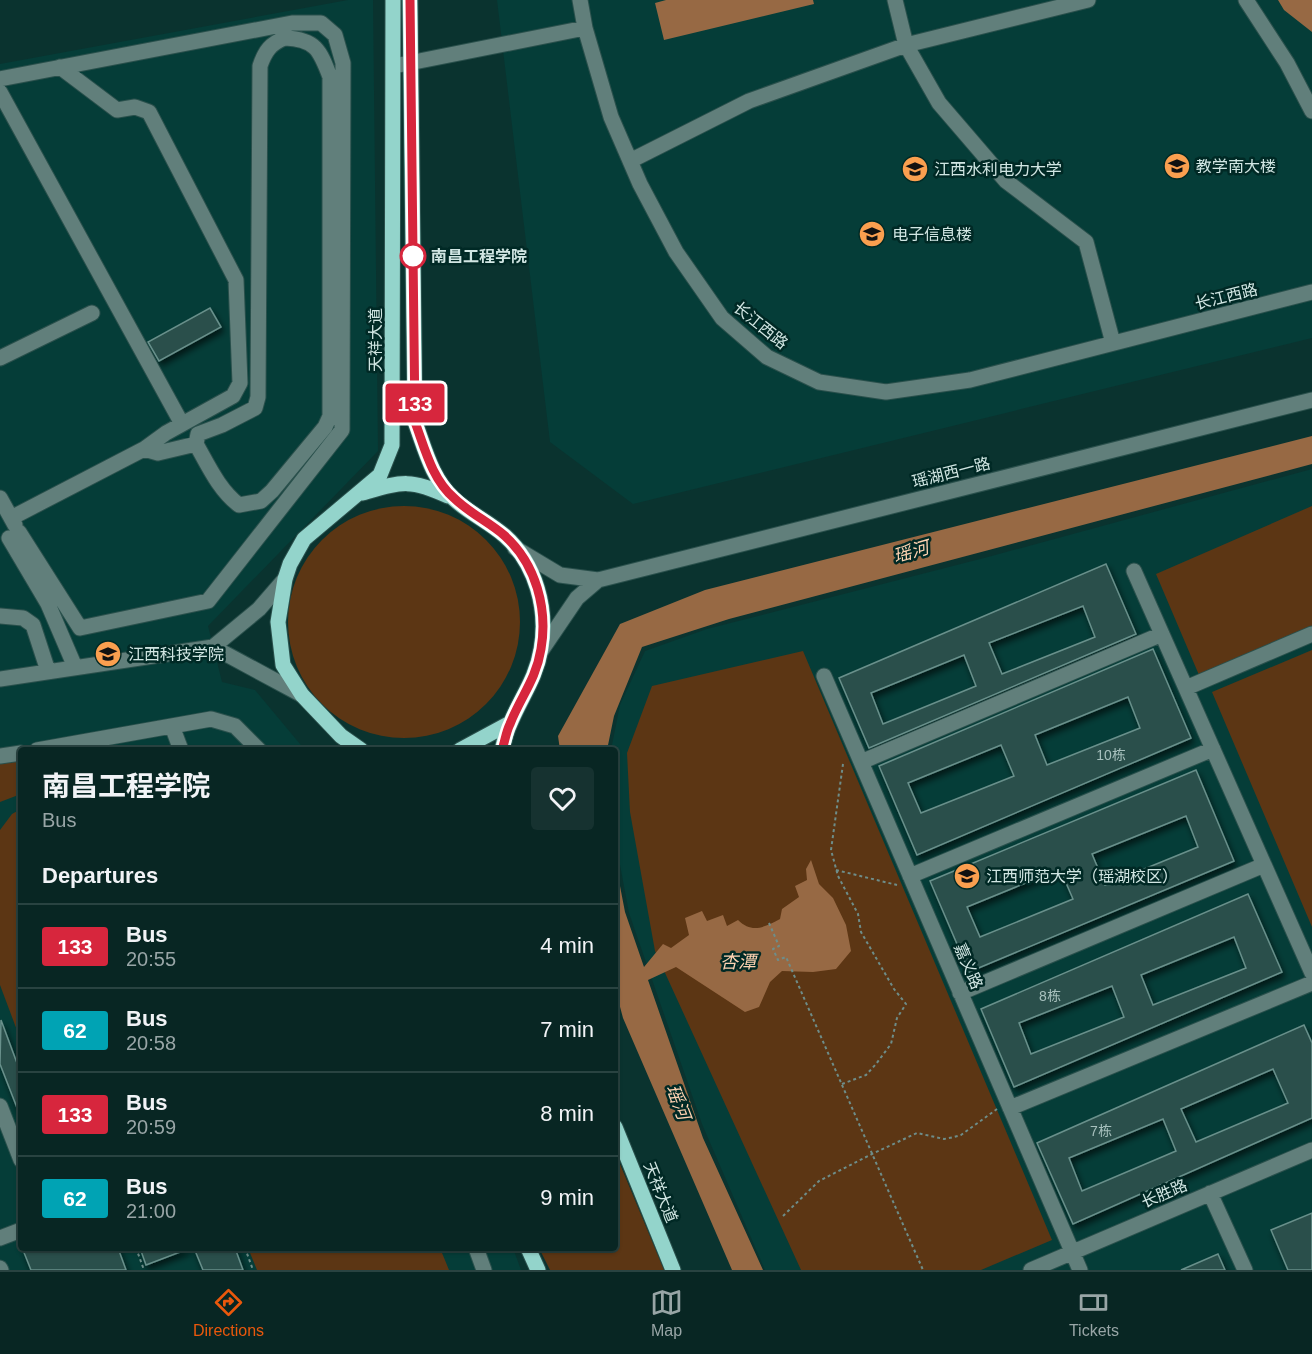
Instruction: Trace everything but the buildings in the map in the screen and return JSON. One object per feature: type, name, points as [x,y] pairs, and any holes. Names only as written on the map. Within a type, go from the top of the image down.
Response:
[{"type":"main road","name":"天祥大道","points":[[357,747],[341,736],[302,694],[283,665],[278,622],[285,579],[290,564],[304,539],[380,475],[392,445],[393,0]]},
{"type":"main road","points":[[410,0],[415,422],[435,476],[454,498],[507,538],[525,560],[538,588],[544,629],[541,651],[532,682],[510,723],[503,747]]},
{"type":"main road","points":[[356,495],[404,483],[423,484],[454,498]]},
{"type":"main road","points":[[466,747],[510,723]]},
{"type":"main road","name":"天祥大道","points":[[618,1134],[673,1270]]},
{"type":"main road","points":[[529,1251],[537,1270]]},
{"type":"street","name":"长江西路","points":[[580,0],[585,28],[611,117],[640,184],[676,252],[722,318],[767,357],[819,382],[886,392],[970,380],[1312,292]]},
{"type":"street","points":[[895,0],[906,45],[939,103],[1006,181],[1086,242],[1113,343]]},
{"type":"street","points":[[630,161],[749,101],[906,45],[1088,0]]},
{"type":"street","points":[[1246,0],[1287,63],[1312,111]]},
{"type":"street","points":[[0,79],[292,22],[321,23],[335,35],[343,63],[342,430],[208,601],[80,628],[9,538]]},
{"type":"street","points":[[394,66],[585,28]]},
{"type":"street","points":[[285,38],[298,38],[314,44],[323,58],[330,77],[330,416],[325,427],[261,501],[239,505],[230,498],[196,444],[198,434],[255,408],[258,396],[260,66],[264,54],[275,42],[285,38]]},
{"type":"street","points":[[11,518],[144,449],[182,424],[233,396],[240,383],[236,280],[148,112],[135,107],[117,110],[60,67]]},
{"type":"street","points":[[0,92],[182,424]]},
{"type":"street","points":[[0,358],[92,313]]},
{"type":"street","name":"瑶湖西一路","points":[[598,580],[1312,400]]},
{"type":"street","points":[[144,449],[158,453],[196,444]]},
{"type":"street","points":[[0,498],[11,518],[9,538],[48,604],[75,667]]},
{"type":"street","points":[[515,548],[560,575],[598,580]]},
{"type":"street","points":[[1134,571],[1312,973]]},
{"type":"street","points":[[0,679],[213,647],[259,609],[285,579]]},
{"type":"street","points":[[541,651],[577,598],[598,580]]},
{"type":"street","points":[[0,616],[23,618],[33,625],[48,671]]},
{"type":"street","points":[[861,762],[1162,634]]},
{"type":"street","points":[[1186,687],[1312,634]]},
{"type":"street","points":[[213,647],[302,694]]},
{"type":"street","name":"嘉义路","points":[[824,676],[861,762],[904,880],[960,993],[1080,1270]]},
{"type":"street","points":[[54,747],[211,719],[235,726],[256,747]]},
{"type":"street","points":[[172,726],[180,747]]},
{"type":"street","points":[[904,880],[1213,749]]},
{"type":"street","points":[[0,756],[18,753]]},
{"type":"street","points":[[960,993],[1264,865]]},
{"type":"street","points":[[1010,1108],[1312,982]]},
{"type":"street","points":[[0,1106],[18,1152]]},
{"type":"street","name":"长胜路","points":[[1030,1270],[1312,1150]]},
{"type":"street","points":[[1210,1193],[1245,1270]]},
{"type":"street","points":[[0,1238],[18,1231]]},
{"type":"street","points":[[477,1251],[484,1270]]},
{"type":"path","points":[[842,1084],[866,1075],[876,1065],[891,1044],[897,1018],[906,1004],[894,989],[861,932],[858,914],[836,870],[831,850],[843,764]]},
{"type":"path","points":[[836,870],[904,880]]},
{"type":"path","points":[[769,923],[779,946],[773,949],[778,960],[786,957],[923,1270]]},
{"type":"path","points":[[783,1216],[819,1181],[872,1154],[917,1133],[944,1139],[954,1137],[970,1129],[1001,1106],[1010,1108]]},
{"type":"path","points":[[137,1251],[144,1270]]},
{"type":"path","points":[[246,1251],[254,1270]]},
{"type":"shaded area","name":"江西科技学院","points":[[348,0],[373,0],[378,451],[208,626],[222,682],[255,690],[302,747],[18,747],[18,1251],[514,1251],[521,1270],[0,1270],[0,64]]},
{"type":"shaded area","name":"江西水利电力大学","points":[[497,0],[1312,0],[1312,338],[633,504],[550,442]]},
{"type":"shaded area","name":"江西师范大学（瑶湖校区）","points":[[1312,469],[1312,1270],[765,1270],[702,1124],[629,913],[618,854],[618,747],[612,747],[620,705],[645,651],[707,629],[988,557]]},
{"type":"shaded area","points":[[404,506],[427,508],[448,515],[459,520],[486,540],[506,567],[511,578],[518,599],[520,622],[518,645],[511,666],[506,677],[486,704],[459,724],[448,729],[427,736],[404,738],[381,736],[360,729],[349,724],[322,704],[302,677],[297,666],[290,645],[288,622],[290,599],[297,578],[302,567],[322,540],[349,520],[360,515],[381,508]]},
{"type":"shaded area","points":[[1312,506],[1312,626],[1199,675],[1156,574]]},
{"type":"shaded area","points":[[1312,650],[1312,927],[1212,692]]},
{"type":"shaded area","points":[[803,651],[1052,1240],[981,1270],[801,1270],[655,951],[630,812],[627,753],[652,686]]},
{"type":"shaded area","points":[[18,755],[18,795],[0,802],[0,758]]},
{"type":"shaded area","points":[[18,811],[18,1033],[0,985],[0,830],[12,814]]},
{"type":"shaded area","points":[[618,1159],[664,1270],[550,1270],[540,1251],[618,1251]]},
{"type":"shaded area","points":[[249,1251],[441,1251],[449,1270],[257,1270]]},
{"type":"water","points":[[666,0],[813,0],[814,4],[664,40],[655,3]]},
{"type":"water","points":[[1278,0],[1312,0],[1312,32],[1284,10]]},
{"type":"water","name":"瑶河","points":[[1312,436],[1312,464],[729,619],[642,647],[614,716],[608,747],[560,747],[558,736],[620,624],[705,590]]},
{"type":"water","points":[[811,860],[819,884],[833,898],[846,925],[851,951],[836,969],[813,972],[782,971],[770,982],[759,1007],[745,1012],[676,967],[648,980],[703,1138],[763,1270],[732,1270],[623,1018],[618,999],[618,876],[625,912],[644,967],[663,944],[671,948],[689,935],[685,918],[702,911],[707,921],[723,915],[727,926],[738,920],[748,927],[759,928],[780,919],[782,909],[799,897],[795,886],[807,880],[806,869]]},
{"type":"bus line","name":"133","points":[[410,0],[415,422],[435,476],[454,498],[507,538],[525,560],[538,588],[544,629],[541,651],[532,682],[510,723],[503,747]]},
{"type":"place","name":"教学南大楼","points":[[1177,166]]},
{"type":"place","name":"江西水利电力大学","points":[[915,169]]},
{"type":"place","name":"电子信息楼","points":[[872,234]]},
{"type":"place","name":"南昌工程学院","points":[[413,256]]},
{"type":"place","name":"江西科技学院","points":[[108,654]]},
{"type":"place","name":"江西师范大学（瑶湖校区）","points":[[967,876]]},
{"type":"water label","name":"杏潭","points":[[738,962]]}]
